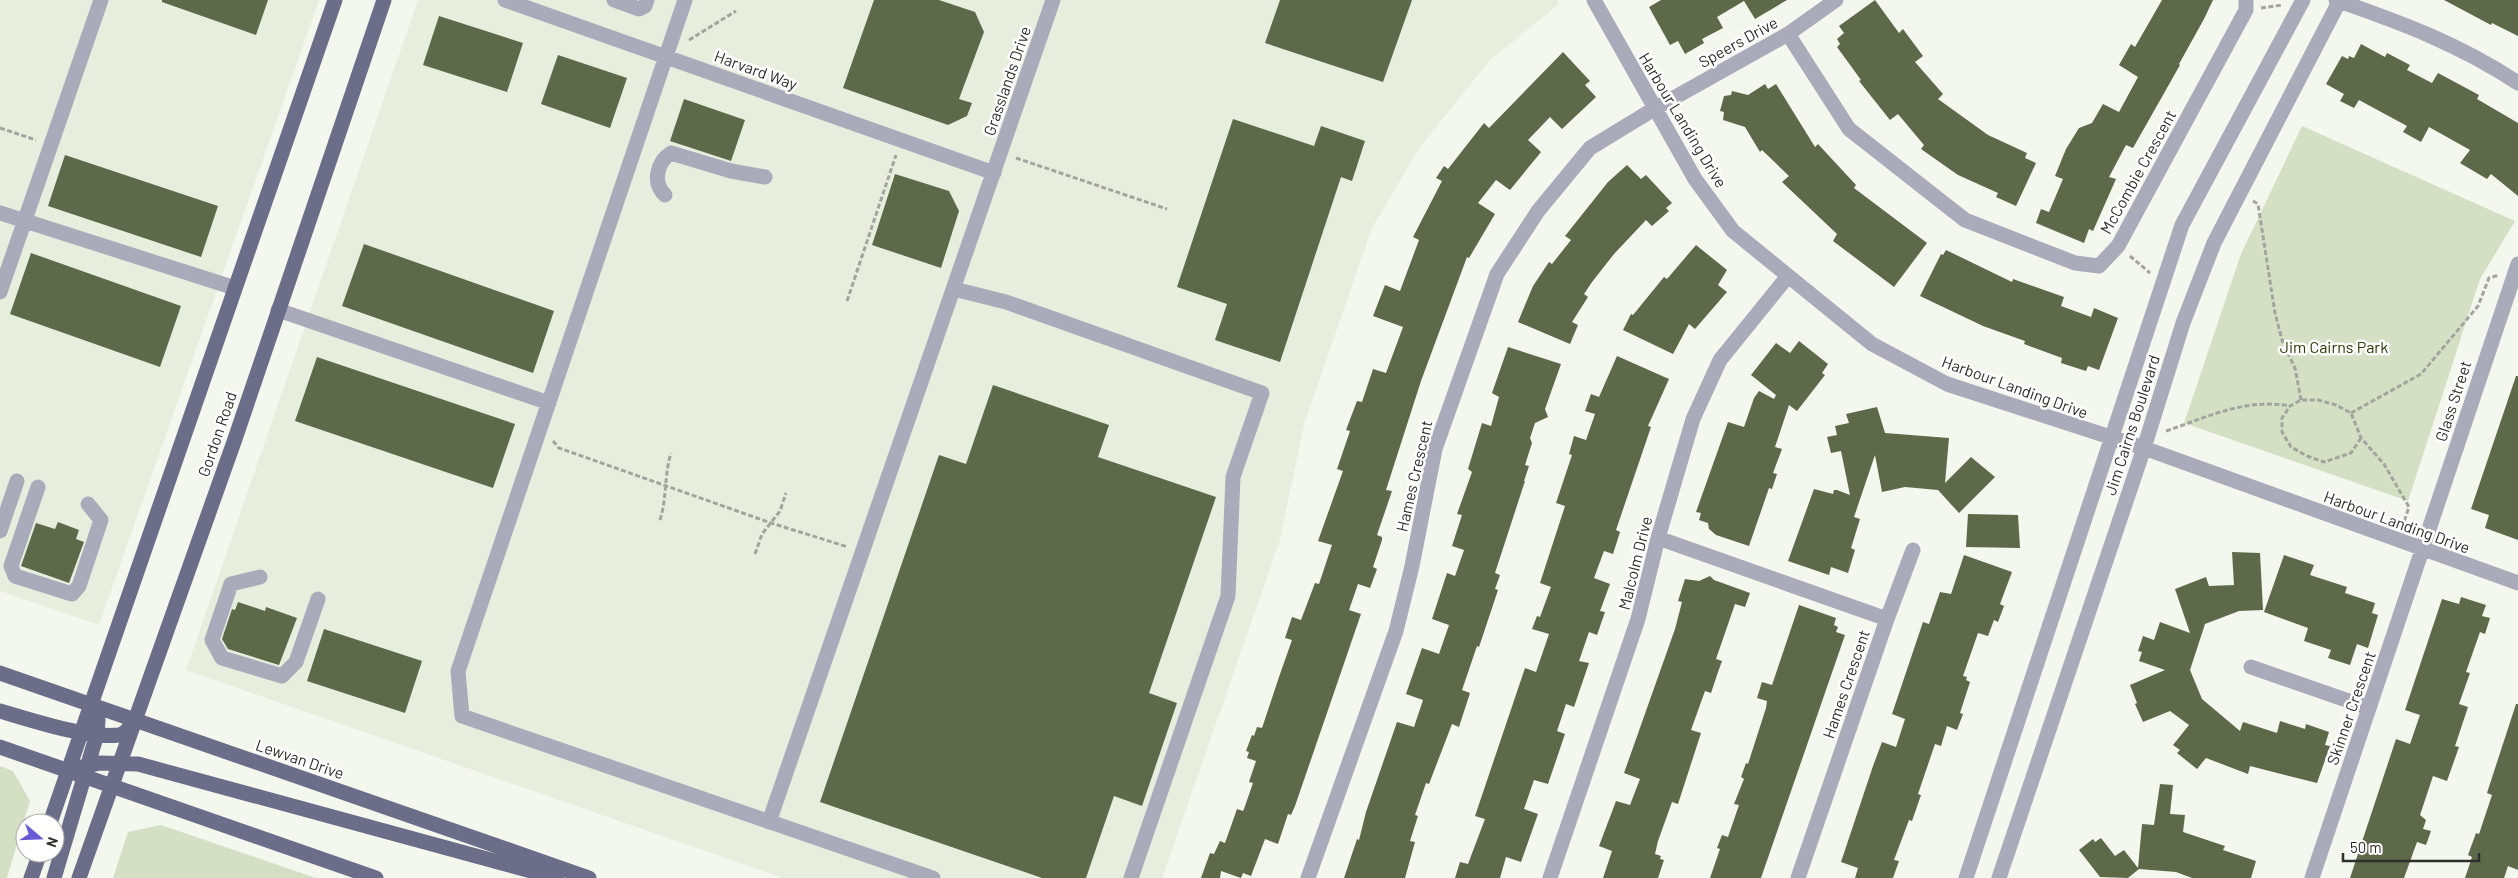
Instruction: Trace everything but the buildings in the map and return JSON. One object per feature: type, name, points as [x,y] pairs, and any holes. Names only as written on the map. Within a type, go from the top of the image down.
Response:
[{"type":"main road","name":"Gordon Road","points":[[53,813],[68,770],[89,733],[91,704],[335,0]]},
{"type":"main road","name":"Gordon Road","points":[[79,878],[235,439],[384,0]]},
{"type":"main road","name":"Lewvan Drive","points":[[0,673],[589,878]]},
{"type":"main road","points":[[0,711],[89,733],[124,733],[135,720]]},
{"type":"main road","points":[[54,878],[86,771],[89,733]]},
{"type":"main road","points":[[0,747],[68,770],[86,771],[112,786],[376,878]]},
{"type":"main road","points":[[86,771],[100,763],[120,762],[163,770],[557,878]]},
{"type":"main road","points":[[31,878],[36,863]]},
{"type":"street","points":[[0,292],[101,0]]},
{"type":"street","name":"Harvard Way","points":[[505,0],[994,173]]},
{"type":"street","points":[[614,0],[639,9],[645,6],[647,0]]},
{"type":"street","points":[[685,0],[458,671],[462,716],[934,878]]},
{"type":"street","name":"Grasslands Drive","points":[[769,822],[1053,0]]},
{"type":"street","name":"Harbour Landing Drive","points":[[1594,0],[1695,179],[1733,231],[1872,344],[1947,384],[2110,438],[2145,443],[2398,542],[2518,583]]},
{"type":"street","name":"Speers Drive","points":[[1654,108],[1788,34],[1836,0]]},
{"type":"street","points":[[2339,0],[2462,48],[2518,83]]},
{"type":"street","name":"Jim Cairns Boulevard","points":[[1999,878],[2145,443],[2183,323],[2214,243],[2339,0]]},
{"type":"street","name":"Jim Cairns Boulevard","points":[[1966,878],[2182,224],[2302,1]]},
{"type":"street","name":"McCombie Crescent","points":[[1788,34],[1849,129],[1965,220],[2075,263],[2099,266],[2118,246],[2246,5]]},
{"type":"street","name":"Hames Crescent","points":[[1308,878],[1396,631],[1412,566],[1435,449],[1496,274],[1538,211],[1590,148],[1654,108]]},
{"type":"street","points":[[665,195],[659,189],[656,180],[664,157],[671,152],[731,171],[765,177]]},
{"type":"street","points":[[0,213],[235,288]]},
{"type":"street","name":"Glass Street","points":[[2422,550],[2516,268]]},
{"type":"street","name":"Malcolm Drive","points":[[1550,878],[1638,619],[1658,538],[1693,419],[1720,360],[1788,276]]},
{"type":"street","points":[[954,289],[1006,302],[1262,393],[1232,477],[1228,596],[1131,878]]},
{"type":"street","points":[[278,310],[548,403]]},
{"type":"street","points":[[0,531],[17,480]]},
{"type":"street","points":[[38,487],[11,566],[15,576],[72,594],[79,586],[101,520],[88,504]]},
{"type":"street","name":"Hames Crescent","points":[[1658,538],[1887,619],[1798,878]]},
{"type":"street","points":[[1887,619],[1913,550]]},
{"type":"street","name":"Skinner Crescent","points":[[2312,878],[2422,550]]},
{"type":"street","points":[[260,577],[231,584],[212,640],[222,658],[282,676],[296,662],[318,599]]},
{"type":"street","points":[[2251,667],[2370,708]]},
{"type":"path","points":[[2246,5],[2302,1]]},
{"type":"path","points":[[667,57],[702,31],[736,10]]},
{"type":"path","points":[[0,128],[50,146]]},
{"type":"path","points":[[847,301],[901,141]]},
{"type":"path","points":[[1001,153],[1167,209]]},
{"type":"path","points":[[2239,194],[2258,204],[2275,313],[2282,340],[2295,368],[2301,400]]},
{"type":"path","points":[[2118,246],[2163,284]]},
{"type":"path","points":[[2351,413],[2421,374],[2478,306],[2489,278],[2516,268]]},
{"type":"path","points":[[2361,438],[2351,453],[2324,462],[2307,456],[2292,447],[2282,432],[2282,418],[2290,406],[2301,400],[2327,402],[2351,413],[2361,438],[2384,464],[2410,507],[2398,542]]},
{"type":"path","points":[[2145,443],[2205,415],[2240,407],[2271,403],[2290,406]]},
{"type":"path","points":[[538,436],[556,442],[559,448],[771,523],[863,552]]},
{"type":"path","points":[[660,520],[666,503],[667,468],[671,453]]},
{"type":"path","points":[[755,554],[762,534],[780,511],[786,494]]},
{"type":"shaded area","points":[[0,0],[319,0],[99,625],[0,591]]},
{"type":"shaded area","points":[[418,0],[1557,0],[1559,4],[1490,60],[1420,147],[1372,228],[1304,424],[1280,540],[1162,878],[783,878],[186,670]]},
{"type":"green space","name":"Jim Cairns Park","points":[[2302,126],[2515,221],[2480,279],[2408,501],[2184,423],[2241,254]]},
{"type":"green space","points":[[0,766],[13,771],[30,801],[26,813],[15,813],[15,851],[7,878],[0,878]]},
{"type":"green space","points":[[161,825],[316,878],[113,878],[128,832]]}]
